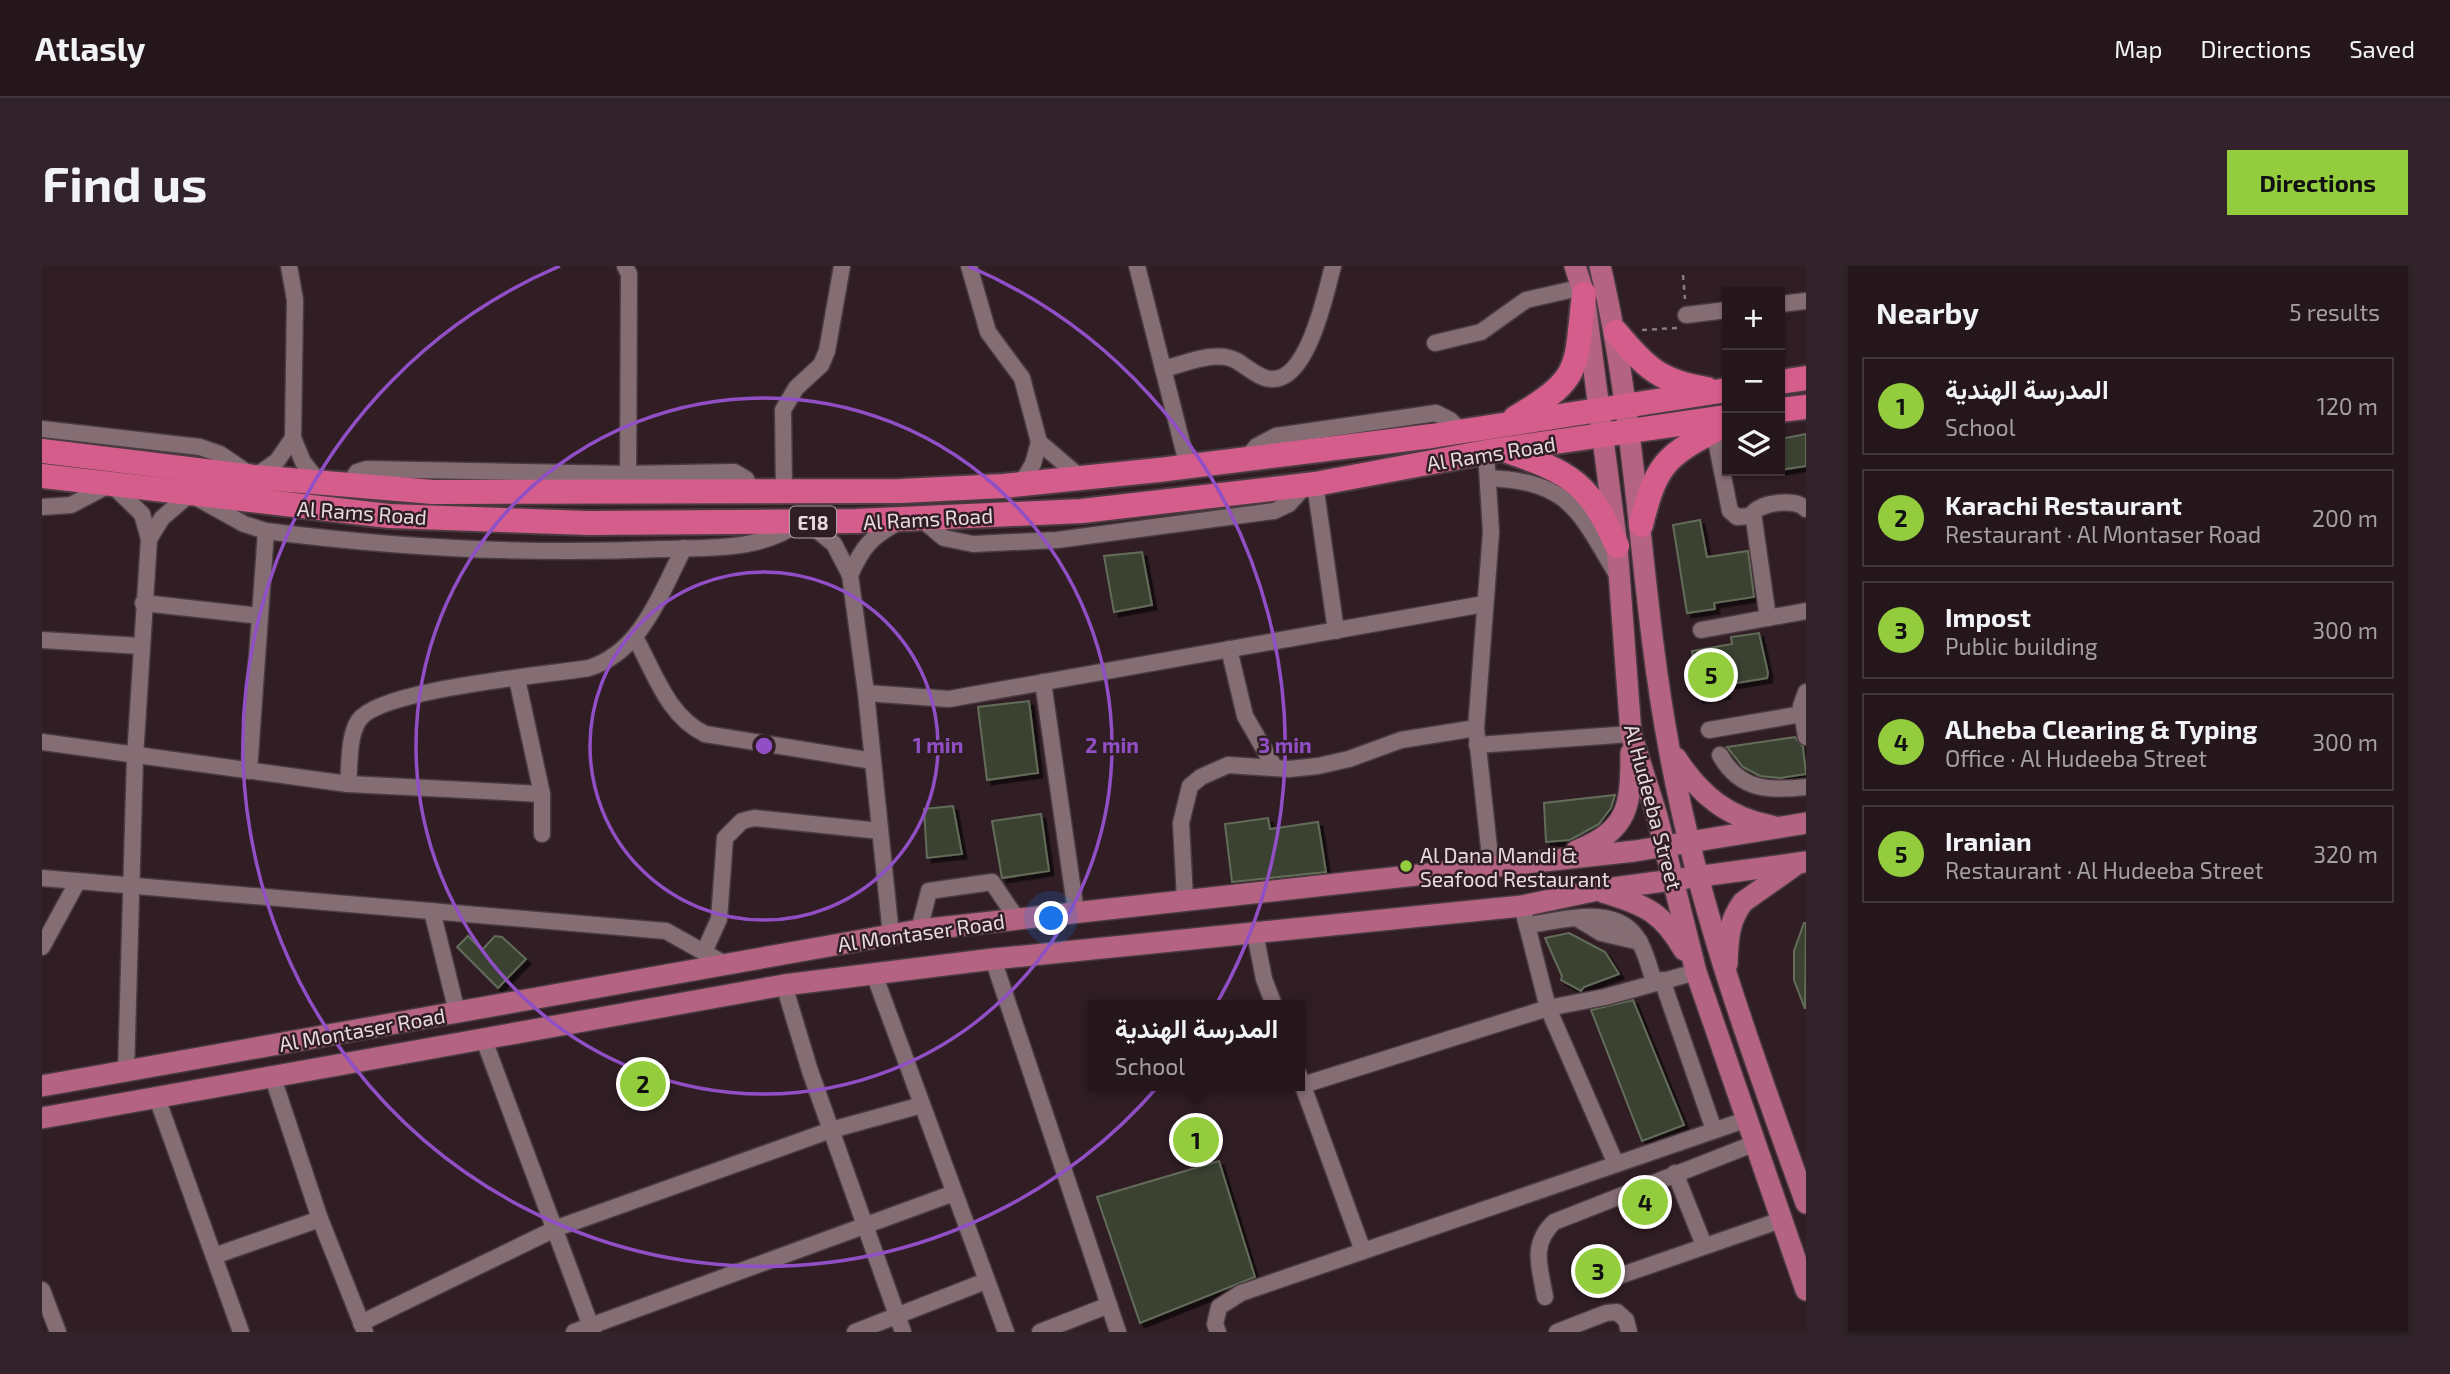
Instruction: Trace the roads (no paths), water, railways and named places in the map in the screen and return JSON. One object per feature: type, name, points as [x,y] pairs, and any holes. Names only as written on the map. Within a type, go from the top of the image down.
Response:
[{"type":"highway","points":[[1507,423],[1548,398],[1567,381],[1577,356],[1583,291]]},
{"type":"highway","points":[[1616,332],[1650,371],[1689,386],[1722,390]]},
{"type":"highway","points":[[1785,381],[1806,378]]},
{"type":"highway","name":"E18","points":[[1600,423],[1630,419],[1722,391]]},
{"type":"highway","points":[[1785,409],[1806,407]]},
{"type":"highway","name":"E18","points":[[1630,419],[1722,424]]},
{"type":"highway","name":"Al Rams Road","points":[[42,451],[254,477],[433,492],[628,484],[752,493],[901,491],[1021,484],[1188,467],[1507,423],[1600,423]]},
{"type":"highway","name":"Al Rams Road","points":[[42,476],[389,516],[589,523],[803,522],[1082,511],[1311,484],[1494,451],[1600,423]]},
{"type":"highway","points":[[1641,525],[1648,493],[1664,463],[1676,452],[1722,425]]},
{"type":"highway","points":[[1494,451],[1541,463],[1578,482],[1603,515],[1617,546]]},
{"type":"main road","name":"Al Hudeeba Street","points":[[1575,266],[1583,291],[1617,546],[1631,734],[1665,847],[1696,972],[1753,1144],[1806,1290]]},
{"type":"main road","name":"Al Hudeeba Street","points":[[1600,266],[1616,332],[1630,419],[1669,747],[1689,843],[1727,984],[1806,1203]]},
{"type":"main road","points":[[1557,859],[1598,843],[1624,818],[1631,795],[1631,734]]},
{"type":"main road","points":[[1669,747],[1692,783],[1706,797],[1750,822],[1784,828]]},
{"type":"main road","name":"Al Montaser Road","points":[[42,1086],[919,930],[1665,847],[1806,823]]},
{"type":"main road","points":[[1727,984],[1728,929],[1737,910],[1743,902],[1802,863]]},
{"type":"main road","name":"Al Montaser Road","points":[[42,1118],[784,985],[993,959],[1255,933],[1524,916],[1598,890],[1802,863]]},
{"type":"main road","points":[[1598,890],[1648,906],[1659,915],[1671,928],[1696,972]]},
{"type":"street","points":[[289,266],[295,300],[293,438],[303,462],[320,483]]},
{"type":"street","points":[[625,266],[629,274],[628,484]]},
{"type":"street","points":[[784,493],[783,410],[796,388],[821,365],[827,351],[842,266]]},
{"type":"street","points":[[970,266],[988,332],[1022,378],[1040,442],[1081,478]]},
{"type":"street","points":[[1137,266],[1188,467]]},
{"type":"street","points":[[1163,369],[1223,356],[1234,359],[1269,380],[1280,378],[1292,369],[1315,334],[1333,266]]},
{"type":"street","points":[[1435,343],[1481,332],[1526,300],[1583,291]]},
{"type":"street","points":[[1785,303],[1806,301]]},
{"type":"street","points":[[1686,315],[1722,311]]},
{"type":"street","points":[[42,429],[200,447],[220,454],[254,477],[277,461],[293,438]]},
{"type":"street","points":[[1021,484],[1033,464],[1040,442]]},
{"type":"street","points":[[1491,866],[1477,736],[1491,531],[1488,478],[1494,451]]},
{"type":"street","points":[[1726,476],[1728,507],[1737,517],[1752,516],[1759,508],[1793,502],[1800,503],[1806,509]]},
{"type":"street","points":[[1488,478],[1534,482],[1559,493],[1580,515],[1619,578]]},
{"type":"street","points":[[42,508],[71,505],[111,484],[142,514],[149,539],[143,603],[129,887],[126,1072]]},
{"type":"street","points":[[1311,484],[1336,631]]},
{"type":"street","points":[[149,539],[162,518],[190,494],[244,524],[267,531],[521,553],[684,548],[761,542],[803,522],[834,544],[850,575],[866,693],[891,935]]},
{"type":"street","points":[[1752,516],[1768,618]]},
{"type":"street","points":[[850,575],[862,549],[877,534],[913,518]]},
{"type":"street","points":[[249,771],[267,531]]},
{"type":"street","points":[[348,783],[353,732],[358,720],[369,709],[434,691],[603,664],[636,639],[684,548]]},
{"type":"street","points":[[143,603],[260,616]]},
{"type":"street","points":[[866,693],[949,699],[1484,604]]},
{"type":"street","points":[[1701,630],[1806,611]]},
{"type":"street","points":[[636,639],[674,711],[691,727],[705,734],[873,761]]},
{"type":"street","points":[[42,640],[141,646]]},
{"type":"street","points":[[1229,649],[1245,716],[1275,768]]},
{"type":"street","points":[[517,679],[542,794],[542,834]]},
{"type":"street","points":[[1043,682],[1076,912]]},
{"type":"street","points":[[1806,692],[1801,706],[1806,737]]},
{"type":"street","points":[[1709,730],[1802,714]]},
{"type":"street","points":[[1185,899],[1181,823],[1191,786],[1201,777],[1228,765],[1275,768],[1318,766],[1349,759],[1401,740],[1631,734]]},
{"type":"street","points":[[42,742],[135,757],[348,783],[542,794]]},
{"type":"street","points":[[1720,755],[1732,773],[1749,785],[1770,790],[1806,787]]},
{"type":"street","points":[[705,950],[719,919],[725,838],[743,821],[754,818],[880,831]]},
{"type":"street","points":[[42,878],[666,931],[705,950],[723,963]]},
{"type":"street","points":[[43,945],[78,881]]},
{"type":"street","points":[[919,930],[929,891],[992,881],[1017,919]]},
{"type":"street","points":[[432,911],[457,1012]]},
{"type":"street","points":[[1616,1164],[1548,1008],[1524,916],[1578,919],[1601,933],[1640,942],[1658,981],[1713,1130]]},
{"type":"street","points":[[1255,933],[1264,979],[1272,1000]]},
{"type":"street","points":[[993,959],[1118,1332]]},
{"type":"street","points":[[1305,1079],[1548,1008],[1605,997],[1696,972]]},
{"type":"street","points":[[874,974],[1006,1332]]},
{"type":"street","points":[[784,985],[831,1130],[903,1332]]},
{"type":"street","points":[[484,1040],[557,1228],[592,1329]]},
{"type":"street","points":[[273,1078],[320,1219],[363,1327],[557,1228],[831,1130],[922,1105]]},
{"type":"street","points":[[1305,1091],[1363,1251]]},
{"type":"street","points":[[157,1098],[242,1332]]},
{"type":"street","points":[[1218,1332],[1216,1324],[1219,1307],[1227,1300],[1745,1120]]},
{"type":"street","points":[[1545,1297],[1538,1248],[1542,1234],[1554,1222],[1753,1144]]},
{"type":"street","points":[[1675,1173],[1704,1245]]},
{"type":"street","points":[[574,1332],[592,1329],[954,1193]]},
{"type":"street","points":[[214,1256],[320,1219]]},
{"type":"street","points":[[1619,1276],[1781,1220]]},
{"type":"street","points":[[855,1332],[986,1281]]},
{"type":"street","points":[[42,1290],[58,1332]]},
{"type":"street","points":[[1040,1332],[1109,1305]]},
{"type":"street","points":[[1557,1332],[1606,1313],[1617,1312],[1626,1320],[1629,1332]]},
{"type":"place","name":"Iranian","points":[[1711,675]]},
{"type":"place","name":"Al Dana Mandi & Seafood Restaurant","points":[[1406,866]]},
{"type":"place","name":"Karachi Restaurant","points":[[643,1084]]},
{"type":"place","name":"المدرسة الهندية","points":[[1196,1140]]},
{"type":"place","name":"ALheba Clearing & Typing","points":[[1645,1202]]},
{"type":"place","name":"Impost","points":[[1598,1271]]}]
